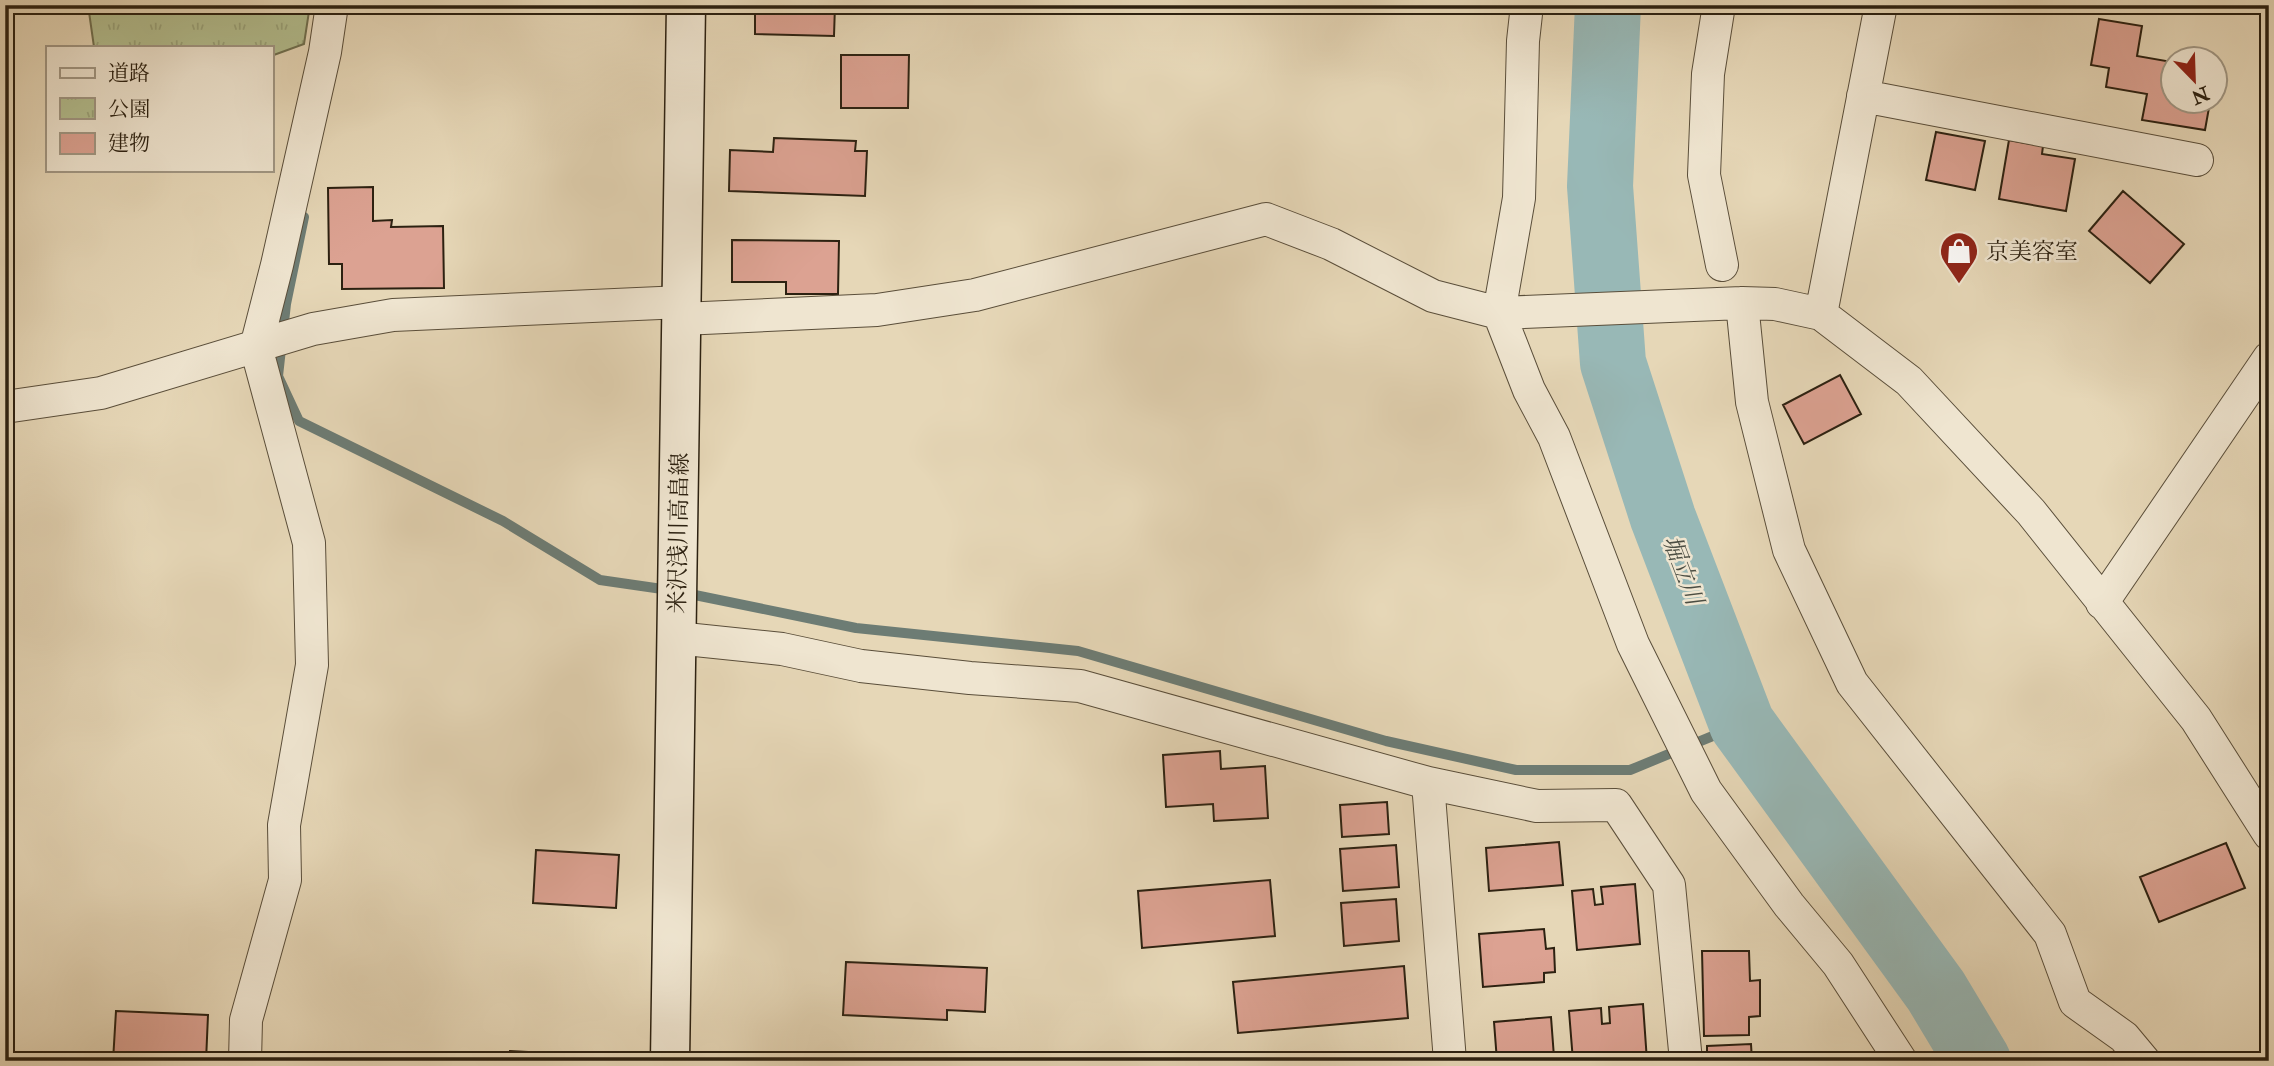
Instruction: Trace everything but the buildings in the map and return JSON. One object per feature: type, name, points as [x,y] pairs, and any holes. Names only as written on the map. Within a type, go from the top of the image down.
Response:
[{"type":"main road","name":"米沢浅川高畠線","points":[[670,1061],[687,5]]},
{"type":"street","points":[[245,1061],[246,1020],[285,880],[284,825],[312,665],[309,543],[262,345],[277,265],[325,52],[332,5]]},
{"type":"street","points":[[1527,5],[1523,41],[1519,198],[1499,313],[1529,390],[1554,437],[1633,644],[1706,791],[1789,905],[1838,964],[1901,1061]]},
{"type":"street","points":[[1719,5],[1708,74],[1704,174],[1722,265]]},
{"type":"street","points":[[1821,314],[1881,5]]},
{"type":"street","points":[[1863,96],[2197,160]]},
{"type":"street","points":[[5,407],[101,393],[313,329],[393,315],[877,310],[975,295],[1266,219],[1331,244],[1433,296],[1499,313],[1775,304],[1821,314],[1909,381],[2031,512],[2196,719],[2269,834]]},
{"type":"street","points":[[1730,304],[1789,550],[1852,683],[2050,934],[2075,1002],[2124,1037],[2144,1061]]},
{"type":"street","points":[[2102,603],[2269,358]]},
{"type":"street","points":[[676,638],[782,649],[861,666],[1080,686],[1428,783],[1537,806],[1616,805],[1669,885],[1686,1061]]},
{"type":"street","points":[[1428,783],[1450,1061]]},
{"type":"green space","points":[[88,5],[310,5],[304,44],[273,55],[273,46],[94,46]]},
{"type":"waterway","name":"堀立川","points":[[1608,5],[1600,186],[1613,363],[1663,518],[1742,724],[1936,991],[1978,1061]]},
{"type":"waterway","points":[[304,217],[286,304],[278,376],[299,421],[503,521],[600,580],[669,590]]},
{"type":"waterway","points":[[685,593],[856,628],[1078,651],[1386,741],[1516,770],[1630,770],[1742,724]]},
{"type":"place","name":"京美容室","points":[[1959,285]]}]
